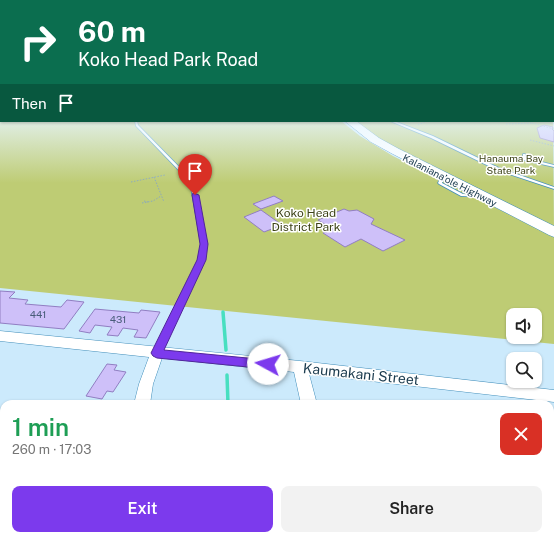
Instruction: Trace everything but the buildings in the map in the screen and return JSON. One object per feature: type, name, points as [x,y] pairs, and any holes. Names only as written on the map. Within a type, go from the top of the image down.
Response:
[{"type":"main road","name":"Kalaniana’ole Highway","points":[[366,132],[388,148],[554,232]]},
{"type":"street","name":"Kaumakani Street","points":[[0,336],[300,367],[554,396]]},
{"type":"street","points":[[143,400],[146,384],[157,353]]},
{"type":"street","points":[[300,367],[308,400]]},
{"type":"lane","points":[[144,132],[192,182],[204,244],[201,260],[157,353]]},
{"type":"lane","points":[[420,132],[498,169],[554,188]]},
{"type":"lane","points":[[524,155],[524,159],[554,166]]},
{"type":"path","points":[[530,140],[554,146]]},
{"type":"path","points":[[130,182],[165,175]]},
{"type":"path","points":[[154,177],[164,202]]},
{"type":"path","points":[[143,202],[148,202],[162,196]]},
{"type":"green space","name":"Koko Head District Park","points":[[0,132],[355,132],[393,156],[554,237],[554,344],[542,343],[542,308],[506,308],[506,339],[0,288]]},
{"type":"green space","name":"Hanauma Bay State Park","points":[[368,132],[553,132],[554,232],[442,177]]},
{"type":"waterway","points":[[223,312],[226,350]]},
{"type":"waterway","points":[[227,375],[228,400]]},
{"type":"route","points":[[195,195],[204,244],[201,260],[157,353],[268,364]]}]
